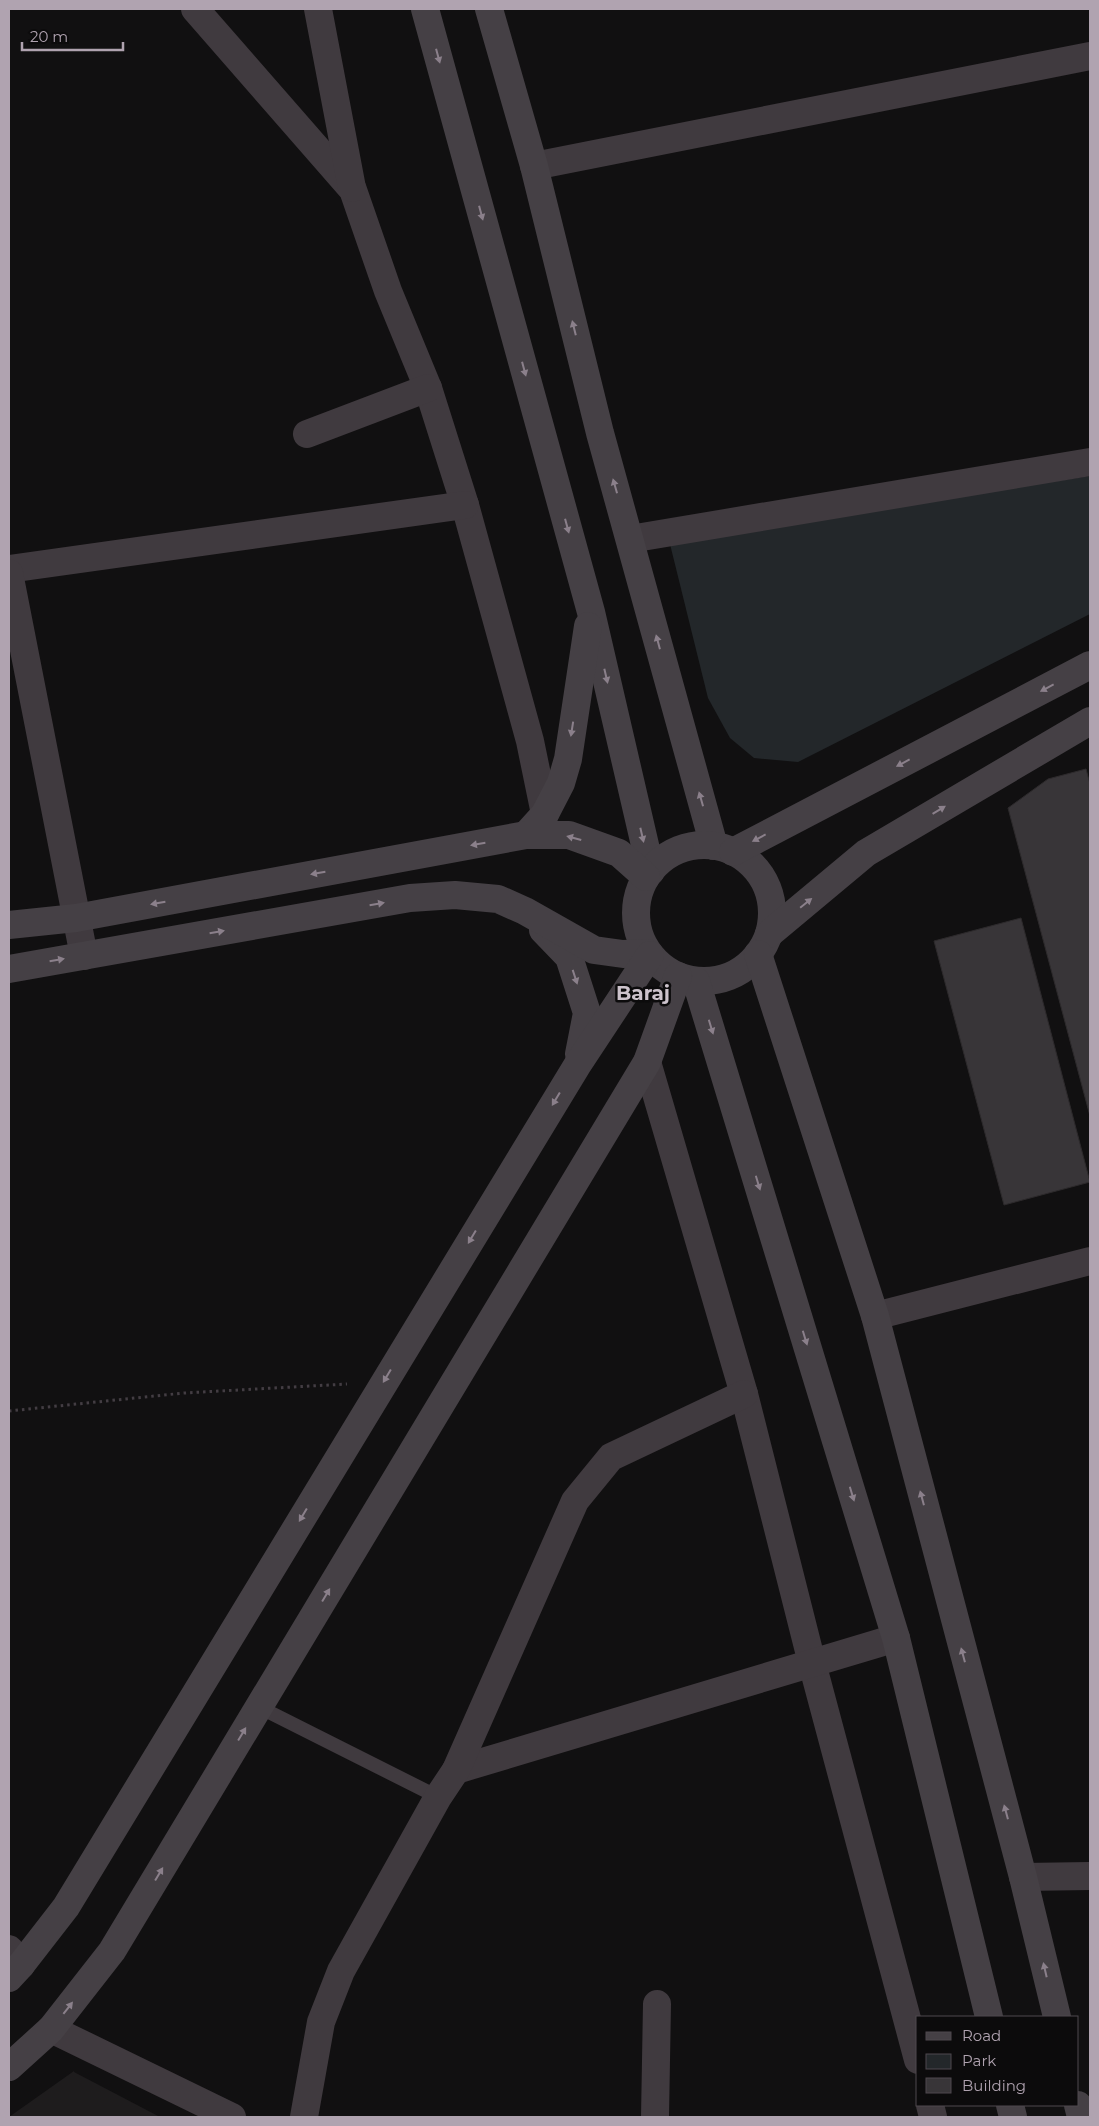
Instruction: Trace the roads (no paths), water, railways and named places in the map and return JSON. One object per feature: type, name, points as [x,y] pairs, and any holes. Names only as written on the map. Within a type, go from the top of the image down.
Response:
[{"type":"street","points":[[195,9],[352,190]]},
{"type":"street","points":[[318,9],[352,190],[388,291],[428,388],[465,505],[530,741],[545,814]]},
{"type":"street","points":[[425,9],[591,612],[648,874]]},
{"type":"street","points":[[490,9],[534,166],[600,433],[630,539],[724,849]]},
{"type":"street","points":[[534,166],[1090,56]]},
{"type":"street","points":[[307,434],[428,388]]},
{"type":"street","points":[[630,539],[1090,462]]},
{"type":"street","points":[[9,569],[465,505]]},
{"type":"street","points":[[9,573],[84,956]]},
{"type":"street","points":[[526,835],[545,814],[561,783],[568,759],[591,612]]},
{"type":"street","points":[[724,849],[1090,665]]},
{"type":"street","points":[[1057,2016],[1023,1876],[875,1316],[763,944],[772,914],[766,886],[762,878],[749,863],[724,849],[694,846],[675,851],[658,862],[648,874],[638,896],[635,915],[639,935],[649,954],[662,966],[687,978],[720,979],[741,970],[763,944],[866,853],[1090,721]]},
{"type":"street","points":[[9,926],[76,918],[526,835],[569,836],[619,853],[648,874]]},
{"type":"street","points":[[9,969],[410,898],[455,895],[498,900],[525,911],[594,950],[623,954],[649,954]]},
{"type":"street","points":[[525,911],[568,957],[586,1013],[578,1064]]},
{"type":"street","points":[[13,1964],[66,1907],[383,1382],[578,1064],[649,954]]},
{"type":"street","points":[[9,2067],[51,2029],[112,1951],[647,1062],[687,978]]},
{"type":"street","points":[[687,978],[896,1638],[989,2016]]},
{"type":"street","points":[[647,1062],[744,1394],[812,1663],[916,2053]]},
{"type":"street","points":[[875,1316],[1090,1260]]},
{"type":"street","points":[[304,2117],[321,2022],[340,1971],[438,1797],[456,1770],[576,1501],[611,1458],[744,1394]]},
{"type":"street","points":[[456,1770],[896,1638]]},
{"type":"street","points":[[1023,1876],[1090,1876]]},
{"type":"street","points":[[655,2117],[657,2004]]},
{"type":"street","points":[[51,2029],[232,2117]]},
{"type":"lane","points":[[259,1707],[438,1797]]},
{"type":"district","name":"Baraj","points":[[643,993]]}]
